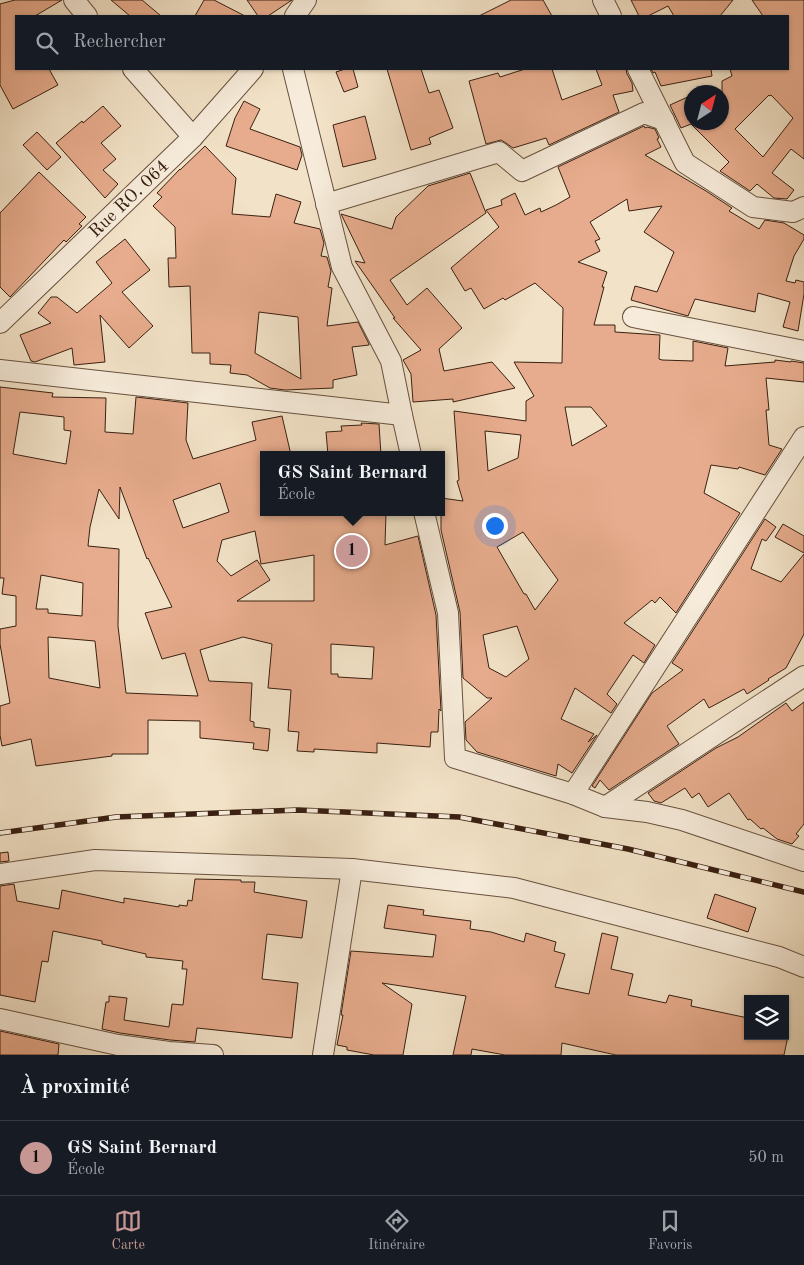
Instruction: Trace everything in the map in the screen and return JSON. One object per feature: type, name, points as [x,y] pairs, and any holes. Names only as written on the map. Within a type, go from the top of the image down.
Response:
[{"type":"street","points":[[74,0],[86,15]]},
{"type":"street","points":[[296,15],[306,0]]},
{"type":"street","points":[[603,0],[610,15]]},
{"type":"street","points":[[134,70],[192,137]]},
{"type":"street","name":"Rue RO. 064","points":[[0,323],[192,137],[252,70]]},
{"type":"street","points":[[293,70],[342,267],[391,362],[410,451]]},
{"type":"street","points":[[639,70],[685,163],[753,206],[793,212],[804,207]]},
{"type":"street","points":[[326,204],[499,152],[522,171],[644,112],[664,120]]},
{"type":"street","points":[[633,317],[804,351]]},
{"type":"street","points":[[0,370],[402,415]]},
{"type":"street","points":[[573,794],[804,437]]},
{"type":"street","points":[[425,516],[448,613],[455,758],[573,794],[605,806],[647,812],[682,820],[804,861]]},
{"type":"street","points":[[605,806],[804,676]]},
{"type":"street","points":[[0,874],[95,860],[352,869],[514,888],[779,957],[804,967]]},
{"type":"street","points":[[324,1055],[352,869]]},
{"type":"street","points":[[0,1019],[118,1045],[169,1052],[213,1055]]},
{"type":"building","points":[[15,0],[62,0],[37,15],[15,15],[15,70],[50,70],[58,85],[13,109],[0,85],[0,4]]},
{"type":"building","points":[[111,0],[142,0],[160,15],[129,15]]},
{"type":"building","points":[[204,0],[214,0],[243,15],[196,15]]},
{"type":"building","points":[[247,0],[292,0],[270,15],[257,15]]},
{"type":"building","points":[[511,0],[543,0],[551,15],[481,15]]},
{"type":"building","points":[[631,0],[733,0],[721,15],[673,15],[668,6],[650,15],[638,15]]},
{"type":"building","points":[[752,0],[804,0],[804,159],[791,149],[772,173],[794,190],[787,199],[774,198],[757,184],[750,191],[720,171],[729,162],[697,130],[729,130],[729,85],[722,85],[722,81],[732,76],[730,70],[789,70],[789,15],[762,15]],"holes":[[[769,95],[793,118],[763,157],[735,129]]]},
{"type":"building","points":[[353,70],[358,87],[344,92],[336,72]]},
{"type":"building","points":[[387,70],[421,70],[429,93],[439,90],[453,128],[429,138],[431,144],[411,150]]},
{"type":"building","points":[[522,70],[552,70],[562,100],[602,85],[596,70],[626,70],[632,83],[633,91],[613,95],[619,112],[549,145],[546,138],[513,148],[501,140],[486,144],[469,81],[498,73],[500,77]]},
{"type":"building","points":[[652,70],[711,70],[712,76],[661,86],[655,72],[653,73]]},
{"type":"building","points":[[684,99],[684,127],[681,128],[670,105]]},
{"type":"building","points":[[244,101],[260,109],[250,129],[300,147],[302,155],[297,170],[226,146],[235,118]]},
{"type":"building","points":[[103,106],[121,126],[101,143],[116,159],[103,170],[118,184],[105,198],[56,143]]},
{"type":"building","points":[[365,116],[376,159],[343,167],[333,125]]},
{"type":"building","points":[[644,126],[645,128],[655,129],[661,147],[645,155],[706,191],[732,208],[729,211],[759,229],[765,220],[784,223],[804,235],[804,239],[794,256],[786,281],[795,283],[796,280],[804,282],[798,331],[783,327],[790,302],[758,293],[755,312],[695,299],[688,316],[631,300],[635,286],[657,292],[674,252],[644,232],[662,206],[629,211],[627,199],[590,222],[600,239],[595,241],[600,251],[578,262],[607,272],[594,325],[615,325],[615,332],[660,335],[659,359],[662,360],[693,361],[693,341],[728,348],[725,366],[775,362],[775,360],[804,363],[804,382],[766,378],[769,410],[766,410],[769,445],[782,449],[765,475],[739,467],[738,469],[711,465],[704,493],[740,513],[676,613],[660,597],[655,603],[652,600],[624,623],[655,645],[644,663],[633,655],[607,694],[617,704],[611,713],[575,688],[561,719],[594,734],[588,742],[597,735],[572,773],[558,764],[556,776],[477,752],[466,740],[465,722],[492,698],[487,698],[463,678],[460,612],[441,530],[441,516],[445,516],[445,499],[463,501],[457,481],[459,480],[454,411],[526,421],[526,401],[534,396],[514,362],[562,363],[563,308],[535,283],[505,300],[503,298],[484,309],[471,288],[465,291],[451,268],[499,227],[486,210],[502,205],[501,200],[515,193],[525,215],[540,208],[541,212],[570,197],[558,167]],"holes":[[[565,407],[591,407],[607,426],[572,446]],[[485,431],[521,435],[518,458],[488,471]],[[523,532],[558,580],[535,610],[497,547]],[[517,626],[529,659],[506,677],[489,668],[483,635]]]},
{"type":"building","points":[[37,132],[61,157],[47,170],[23,145]]},
{"type":"building","points":[[205,146],[236,178],[232,214],[270,217],[276,194],[301,202],[294,223],[320,229],[324,243],[321,256],[327,257],[331,271],[328,287],[332,288],[327,326],[358,322],[369,344],[352,347],[357,375],[333,380],[333,388],[285,390],[270,388],[247,375],[230,373],[231,365],[210,364],[210,353],[192,353],[190,286],[169,287],[168,258],[176,258],[175,227],[153,206],[162,197],[157,193]],"holes":[[[259,312],[298,317],[301,379],[255,353]]]},
{"type":"building","points":[[39,172],[86,217],[79,224],[82,226],[66,242],[64,240],[10,297],[0,287],[0,213]]},
{"type":"building","points":[[470,173],[486,213],[390,280],[407,305],[427,288],[462,328],[439,349],[444,371],[492,362],[515,388],[453,402],[453,399],[413,402],[411,374],[403,360],[421,350],[393,318],[395,318],[355,261],[365,263],[341,214],[392,229],[396,217],[428,186]]},
{"type":"building","points":[[125,239],[150,270],[122,292],[153,326],[129,348],[100,315],[105,362],[74,365],[72,348],[35,362],[31,361],[20,335],[51,323],[38,313],[51,297],[57,297],[77,313],[112,283],[96,262]]},
{"type":"building","points":[[0,387],[53,393],[52,397],[106,398],[105,432],[133,434],[136,397],[188,403],[186,440],[193,459],[256,440],[252,422],[282,416],[290,451],[260,451],[260,516],[386,516],[385,545],[418,536],[436,615],[441,711],[439,709],[438,732],[431,732],[430,747],[377,743],[377,753],[314,749],[314,752],[297,751],[299,732],[288,731],[291,690],[268,688],[272,644],[243,637],[200,650],[209,681],[252,683],[250,721],[254,722],[254,727],[270,729],[268,751],[253,749],[254,743],[200,738],[200,721],[148,720],[148,754],[112,754],[112,756],[36,766],[31,739],[2,746],[0,735],[0,706],[10,703],[0,644],[0,629],[16,626],[16,596],[2,594],[4,578],[0,578]],"holes":[[[20,412],[64,417],[64,430],[71,431],[66,464],[13,454]],[[220,483],[229,512],[183,528],[173,500]],[[120,487],[147,559],[172,607],[145,613],[162,659],[185,653],[198,696],[126,693],[118,626],[119,549],[88,546],[90,527],[99,489],[119,519]],[[255,531],[261,564],[314,555],[314,601],[237,601],[270,580],[257,560],[231,576],[217,561],[222,540]],[[41,575],[83,583],[82,616],[48,613],[48,609],[36,609]],[[48,637],[95,641],[100,688],[49,678]],[[331,644],[374,647],[372,679],[338,677],[338,674],[331,674]]]},
{"type":"building","points":[[361,423],[379,424],[381,451],[328,451],[326,432],[342,431],[341,426],[362,425]]},
{"type":"building","points":[[765,519],[776,527],[766,541],[762,539],[751,569],[781,582],[804,554],[804,634],[786,668],[747,694],[744,689],[709,708],[704,699],[667,726],[679,744],[609,790],[600,780],[595,788],[592,786],[652,693],[683,670],[672,663]]},
{"type":"building","points":[[783,524],[804,536],[804,553],[775,537]]},
{"type":"building","points":[[804,702],[804,824],[796,834],[799,836],[792,844],[777,839],[750,819],[748,820],[729,793],[708,807],[699,793],[692,798],[685,788],[661,803],[654,801],[648,793],[716,748],[738,737],[786,703],[792,711]]},
{"type":"building","points":[[8,852],[9,861],[0,862],[0,853]]},
{"type":"building","points":[[195,879],[255,882],[254,892],[307,901],[302,938],[267,934],[262,979],[298,983],[292,1038],[197,1028],[195,1042],[102,1029],[106,1002],[109,1002],[109,996],[127,998],[124,1020],[169,1027],[172,1004],[183,1005],[187,969],[182,969],[183,961],[146,957],[146,954],[102,944],[102,941],[53,931],[48,962],[42,961],[35,1002],[0,995],[0,886],[14,884],[17,901],[59,909],[62,890],[124,903],[124,898],[179,907],[179,905],[187,906],[188,900],[192,901]]},
{"type":"building","points":[[715,894],[756,908],[748,932],[707,918]]},
{"type":"building","points":[[388,905],[424,910],[423,915],[471,921],[470,929],[491,932],[524,942],[526,933],[556,942],[554,951],[565,954],[555,987],[589,994],[602,933],[618,937],[611,969],[633,974],[628,995],[666,1003],[669,995],[692,1000],[691,1006],[744,1017],[744,1040],[787,1040],[784,1055],[616,1055],[562,1043],[561,1055],[505,1055],[472,1049],[471,1055],[453,1055],[466,996],[382,983],[412,1004],[403,1055],[374,1055],[347,1050],[347,1047],[337,1045],[343,1015],[341,1015],[351,951],[433,957],[436,935],[384,928]]},
{"type":"building","points":[[0,1031],[59,1044],[58,1055],[0,1055]]},
{"type":"railway","points":[[0,833],[116,817],[298,810],[459,817],[628,849],[804,892]]},
{"type":"place","name":"GS Saint Bernard","points":[[352,551]]}]
